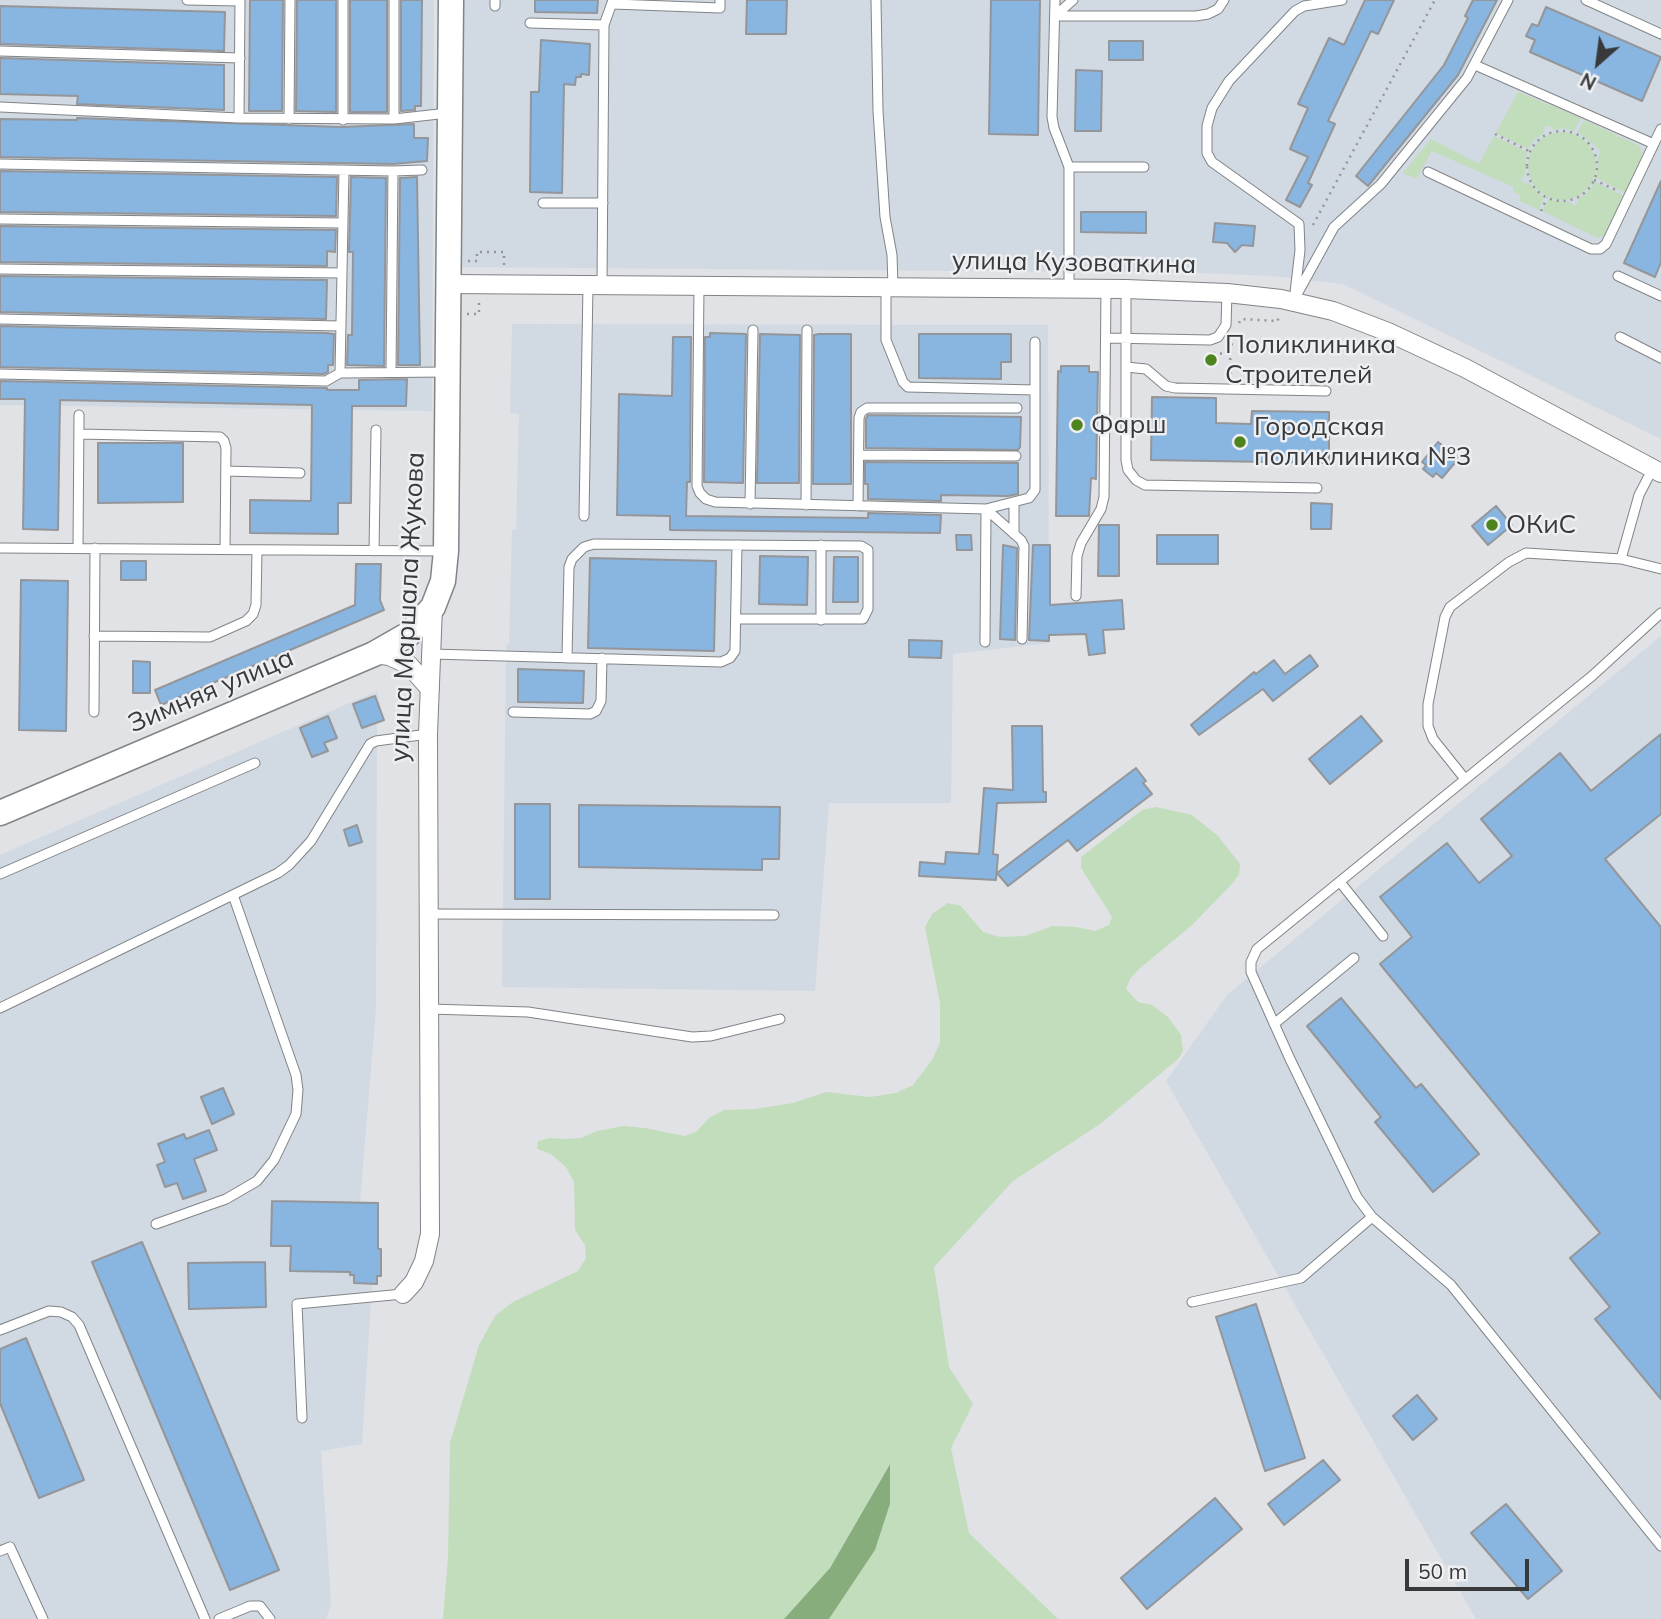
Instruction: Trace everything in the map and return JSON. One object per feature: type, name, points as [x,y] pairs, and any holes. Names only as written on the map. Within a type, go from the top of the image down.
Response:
[{"type":"main road","name":"улица Маршала Жукова","points":[[433,607],[443,581],[446,551],[451,0]]},
{"type":"main road","name":"Зимняя улица","points":[[0,813],[374,654],[410,634],[433,607]]},
{"type":"street","name":"улица Кузоваткина","points":[[447,284],[1126,289],[1227,293],[1287,300],[1333,311],[1388,332],[1465,368],[1657,470]]},
{"type":"street","name":"улица Маршала Жукова","points":[[403,1294],[414,1282],[424,1261],[430,1234],[428,734],[433,607]]},
{"type":"street","points":[[374,654],[431,654]]},
{"type":"street","points":[[374,654],[388,656],[409,665],[430,689]]},
{"type":"lane","points":[[187,0],[240,1],[239,118]]},
{"type":"lane","points":[[289,119],[290,0]]},
{"type":"lane","points":[[343,0],[343,120]]},
{"type":"lane","points":[[394,0],[394,119]]},
{"type":"lane","points":[[584,516],[595,286],[603,203],[604,25],[613,2],[720,8],[720,0]]},
{"type":"lane","points":[[876,0],[878,111],[885,217],[892,255],[886,341],[908,387],[914,389],[1035,390]]},
{"type":"lane","points":[[1055,0],[1052,117],[1069,167],[1069,289]]},
{"type":"lane","points":[[1055,16],[1073,0]]},
{"type":"lane","points":[[1055,16],[1196,16],[1217,9],[1224,0]]},
{"type":"lane","points":[[1287,300],[1300,250],[1301,229],[1297,221],[1212,162],[1206,140],[1207,126],[1212,108],[1229,81],[1295,11],[1304,6],[1342,0]]},
{"type":"lane","points":[[1287,300],[1334,227],[1381,184],[1458,91],[1475,65],[1508,0]]},
{"type":"lane","points":[[1586,0],[1661,34]]},
{"type":"lane","points":[[530,23],[604,25]]},
{"type":"lane","points":[[0,51],[240,58]]},
{"type":"lane","points":[[1475,65],[1654,144]]},
{"type":"lane","points":[[0,107],[343,120],[394,119],[450,112]]},
{"type":"lane","points":[[1428,172],[1591,248],[1600,249],[1606,244],[1661,129]]},
{"type":"lane","points":[[0,164],[422,170]]},
{"type":"lane","points":[[1069,167],[1144,167]]},
{"type":"lane","points":[[340,373],[344,170]]},
{"type":"lane","points":[[391,372],[393,171]]},
{"type":"lane","points":[[542,203],[603,203]]},
{"type":"lane","points":[[0,219],[342,222]]},
{"type":"lane","points":[[0,269],[341,273]]},
{"type":"lane","points":[[1618,276],[1661,296]]},
{"type":"lane","points":[[699,286],[697,486],[699,493],[715,502],[986,509],[1029,498],[1035,490],[1035,342]]},
{"type":"lane","points":[[1076,596],[1077,556],[1081,543],[1101,509],[1104,497],[1106,289]]},
{"type":"lane","points":[[1126,289],[1126,460],[1128,470],[1136,480],[1145,485],[1317,488]]},
{"type":"lane","points":[[1106,338],[1210,340],[1218,337],[1226,325],[1227,293]]},
{"type":"lane","points":[[0,318],[340,326]]},
{"type":"lane","points":[[750,503],[753,330]]},
{"type":"lane","points":[[806,505],[807,330]]},
{"type":"lane","points":[[1620,337],[1661,358]]},
{"type":"lane","points":[[1126,367],[1146,369],[1166,386],[1175,388],[1326,391]]},
{"type":"lane","points":[[0,374],[326,381],[340,373],[447,372]]},
{"type":"lane","points":[[858,506],[859,418],[867,408],[1017,408]]},
{"type":"lane","points":[[78,548],[79,415]]},
{"type":"lane","points":[[374,551],[376,430]]},
{"type":"lane","points":[[79,433],[214,435],[224,441],[225,550]]},
{"type":"lane","points":[[859,455],[1016,456]]},
{"type":"lane","points":[[1621,559],[1639,495],[1657,470]]},
{"type":"lane","points":[[226,471],[300,473]]},
{"type":"lane","points":[[1014,503],[1014,534]]},
{"type":"lane","points":[[986,509],[1024,546],[1023,639]]},
{"type":"lane","points":[[985,642],[986,509]]},
{"type":"lane","points":[[567,658],[569,567],[572,559],[584,547],[594,544],[821,545],[866,548],[869,554],[867,615],[857,621],[736,619]]},
{"type":"lane","points":[[431,654],[721,662],[735,652],[737,545]]},
{"type":"lane","points":[[821,545],[821,620]]},
{"type":"lane","points":[[0,548],[446,551]]},
{"type":"lane","points":[[94,712],[95,548]]},
{"type":"lane","points":[[94,636],[210,637],[246,621],[253,614],[256,605],[257,550]]},
{"type":"lane","points":[[1465,779],[1433,739],[1428,726],[1428,704],[1450,607],[1518,555],[1621,559],[1661,569]]},
{"type":"lane","points":[[1661,613],[1592,676],[1257,949],[1251,961],[1251,972],[1274,1024],[1357,1197],[1372,1217],[1451,1285],[1661,1546]]},
{"type":"lane","points":[[513,712],[596,711],[601,701],[602,658]]},
{"type":"lane","points":[[0,1008],[278,873],[299,855],[324,823],[370,744],[428,734]]},
{"type":"lane","points":[[0,874],[255,763]]},
{"type":"lane","points":[[1340,882],[1383,936]]},
{"type":"lane","points":[[156,1224],[226,1199],[257,1181],[274,1160],[296,1114],[296,1075],[233,895]]},
{"type":"lane","points":[[429,914],[774,915]]},
{"type":"lane","points":[[1274,1024],[1354,958]]},
{"type":"lane","points":[[430,1009],[528,1012],[692,1037],[711,1036],[780,1019]]},
{"type":"lane","points":[[1192,1302],[1301,1278],[1372,1217]]},
{"type":"lane","points":[[302,1418],[298,1304],[403,1294]]},
{"type":"lane","points":[[0,1330],[49,1311],[72,1317],[79,1325],[205,1619]]},
{"type":"lane","points":[[0,1551],[10,1547],[43,1619]]},
{"type":"lane","points":[[219,1619],[250,1606],[260,1606],[270,1619]]},
{"type":"path","points":[[1300,250],[1435,0]]},
{"type":"path","points":[[1550,132],[1574,132],[1589,143],[1595,153],[1597,165],[1594,180],[1586,192],[1576,198],[1558,201],[1547,198],[1536,191],[1530,181],[1526,163],[1529,151],[1535,142],[1550,132]]},
{"type":"path","points":[[1495,134],[1529,151]]},
{"type":"path","points":[[1594,180],[1629,196]]},
{"type":"path","points":[[466,261],[477,261],[477,252],[504,252],[503,285]]},
{"type":"path","points":[[1231,389],[1230,354],[1234,329],[1241,319],[1278,321],[1287,300]]},
{"type":"path","points":[[1204,353],[1230,354]]},
{"type":"shaded area","points":[[0,0],[434,0],[432,411],[0,405]]},
{"type":"shaded area","points":[[463,0],[1661,0],[1661,439],[1343,284],[1272,276],[1201,273],[461,267]]},
{"type":"shaded area","points":[[512,324],[1048,325],[1049,643],[953,654],[951,803],[829,803],[815,991],[502,987],[506,645],[509,644],[512,530],[516,530],[519,414],[510,413]]},
{"type":"shaded area","points":[[1661,636],[1661,1619],[1476,1619],[1166,1081],[1227,995]]},
{"type":"shaded area","points":[[377,691],[384,720],[377,723],[376,1008],[360,1203],[272,1202],[271,1246],[381,1249],[381,1276],[377,1276],[377,1284],[372,1284],[362,1444],[321,1451],[331,1604],[326,1619],[0,1619],[0,855]]},
{"type":"green space","points":[[1518,92],[1581,118],[1574,131],[1562,128],[1553,130],[1551,126],[1545,126],[1544,133],[1534,140],[1528,149],[1496,133]]},
{"type":"green space","points":[[1584,120],[1640,146],[1642,158],[1625,193],[1596,178],[1601,151],[1578,132]]},
{"type":"green space","points":[[1562,132],[1575,134],[1586,142],[1594,153],[1594,179],[1586,190],[1575,198],[1562,200],[1549,198],[1538,190],[1530,179],[1528,166],[1530,153],[1538,142],[1549,134]]},
{"type":"green space","points":[[1494,136],[1527,152],[1525,174],[1521,180],[1529,183],[1544,198],[1539,210],[1520,201],[1520,195],[1513,192],[1514,187],[1432,151],[1416,179],[1403,173],[1431,139],[1479,164]]},
{"type":"green space","points":[[1595,182],[1624,196],[1605,235],[1598,238],[1542,211],[1548,200],[1577,205],[1578,199],[1587,193]]},
{"type":"green space","points":[[1156,807],[1192,815],[1218,836],[1240,864],[1239,875],[1230,886],[1191,926],[1139,969],[1126,989],[1138,1002],[1152,1005],[1168,1017],[1181,1035],[1183,1051],[1178,1059],[1100,1124],[1013,1181],[934,1267],[949,1367],[973,1404],[951,1448],[969,1533],[1058,1619],[829,1619],[875,1550],[890,1504],[889,1465],[830,1568],[784,1619],[443,1619],[448,1558],[450,1443],[479,1345],[495,1316],[513,1302],[578,1271],[586,1258],[585,1245],[575,1230],[574,1182],[566,1167],[551,1154],[537,1149],[538,1141],[550,1138],[581,1138],[597,1131],[624,1126],[684,1136],[696,1132],[709,1118],[724,1110],[755,1109],[793,1103],[826,1092],[870,1097],[896,1093],[913,1085],[932,1060],[940,1043],[940,1003],[925,927],[932,914],[948,903],[961,906],[983,932],[1000,937],[1025,936],[1052,926],[1095,931],[1109,925],[1112,917],[1081,868],[1081,857],[1142,810]]},
{"type":"green space","points":[[890,1464],[890,1504],[875,1550],[829,1619],[784,1619],[830,1568]]},
{"type":"building","points":[[250,0],[283,0],[282,111],[249,111]]},
{"type":"building","points":[[297,0],[336,0],[336,112],[296,111]]},
{"type":"building","points":[[350,0],[387,0],[387,112],[350,112]]},
{"type":"building","points":[[401,0],[422,0],[421,106],[415,106],[415,110],[401,111]]},
{"type":"building","points":[[535,0],[598,0],[597,13],[535,12]]},
{"type":"building","points":[[747,0],[787,0],[786,34],[746,34]]},
{"type":"building","points":[[991,0],[1040,0],[1038,135],[989,134]]},
{"type":"building","points":[[1365,0],[1394,0],[1378,34],[1371,31],[1328,121],[1335,124],[1308,183],[1312,185],[1300,207],[1286,200],[1308,157],[1290,149],[1308,108],[1298,104],[1329,38],[1344,45]]},
{"type":"building","points":[[1473,0],[1497,0],[1458,75],[1368,186],[1356,176],[1444,65],[1468,18],[1465,16]]},
{"type":"building","points":[[0,6],[225,12],[224,51],[0,44]]},
{"type":"building","points":[[1546,7],[1661,57],[1642,101],[1530,52],[1535,40],[1526,36],[1532,24],[1538,26]]},
{"type":"building","points":[[541,40],[590,44],[589,75],[581,74],[581,77],[576,77],[575,85],[564,84],[562,193],[530,192],[531,92],[539,92]]},
{"type":"building","points":[[1109,41],[1143,41],[1143,60],[1109,60]]},
{"type":"building","points":[[0,58],[224,65],[224,110],[77,104],[78,96],[0,94]]},
{"type":"building","points":[[1076,70],[1102,71],[1101,131],[1075,131]]},
{"type":"building","points":[[77,118],[342,127],[414,124],[414,138],[428,138],[427,161],[393,164],[0,157],[0,119]]},
{"type":"building","points":[[0,171],[337,177],[336,216],[0,212]]},
{"type":"building","points":[[351,177],[386,178],[384,366],[347,365],[348,335],[352,335],[353,252],[349,252]]},
{"type":"building","points":[[417,177],[420,365],[398,365],[400,178]]},
{"type":"building","points":[[1661,181],[1661,262],[1655,277],[1624,263]]},
{"type":"building","points":[[1081,212],[1146,212],[1146,233],[1081,232]]},
{"type":"building","points":[[1215,223],[1255,226],[1253,246],[1242,245],[1235,252],[1227,243],[1213,242]]},
{"type":"building","points":[[0,226],[336,230],[335,252],[327,251],[327,266],[0,262]]},
{"type":"building","points":[[0,276],[327,280],[326,319],[0,312]]},
{"type":"building","points":[[0,326],[326,333],[334,334],[333,365],[328,365],[328,372],[324,374],[0,367]]},
{"type":"building","points":[[710,333],[746,334],[743,483],[704,482],[705,337],[710,337]]},
{"type":"building","points":[[760,334],[800,335],[799,483],[757,483]]},
{"type":"building","points":[[851,334],[851,484],[813,484],[814,335]]},
{"type":"building","points":[[919,334],[1011,334],[1011,362],[1001,362],[1001,379],[919,378]]},
{"type":"building","points":[[673,337],[691,337],[690,482],[687,482],[686,516],[868,518],[868,513],[941,515],[940,533],[670,530],[670,516],[617,515],[619,394],[672,396]]},
{"type":"building","name":"Фарш","points":[[1061,366],[1089,366],[1089,372],[1098,372],[1096,479],[1091,478],[1089,516],[1056,516],[1058,371],[1061,372]]},
{"type":"building","points":[[407,379],[406,406],[352,406],[351,503],[338,503],[338,534],[250,533],[250,500],[311,501],[312,405],[60,400],[58,530],[23,529],[25,399],[0,399],[0,381],[359,390],[359,380]]},
{"type":"building","name":"Городская поликлиника №3","points":[[1152,397],[1216,398],[1216,423],[1251,424],[1252,411],[1329,412],[1329,463],[1151,460]]},
{"type":"building","points":[[868,415],[1021,417],[1020,447],[1018,450],[866,448]]},
{"type":"building","points":[[1438,442],[1459,458],[1442,478],[1436,473],[1433,477],[1423,469],[1426,465],[1422,462]]},
{"type":"building","points":[[98,443],[183,443],[183,502],[98,503]]},
{"type":"building","points":[[865,462],[1018,463],[1018,494],[941,495],[941,501],[868,499]]},
{"type":"building","points":[[1311,503],[1332,504],[1331,529],[1311,529]]},
{"type":"building","name":"ОКиС","points":[[1496,506],[1512,525],[1488,545],[1472,526]]},
{"type":"building","points":[[1099,525],[1119,525],[1119,576],[1098,576]]},
{"type":"building","points":[[956,535],[971,535],[972,550],[957,550]]},
{"type":"building","points":[[1157,535],[1218,535],[1218,564],[1157,564]]},
{"type":"building","points":[[1003,545],[1017,548],[1015,640],[1000,639]]},
{"type":"building","points":[[1033,545],[1050,545],[1050,605],[1122,600],[1124,629],[1103,630],[1105,653],[1089,655],[1086,634],[1049,635],[1049,641],[1029,640]]},
{"type":"building","points":[[760,556],[808,557],[807,605],[759,604]]},
{"type":"building","points":[[834,557],[858,557],[858,602],[833,602]]},
{"type":"building","points":[[590,558],[716,561],[714,651],[588,648]]},
{"type":"building","points":[[121,561],[146,561],[146,580],[121,580]]},
{"type":"building","points":[[356,564],[381,564],[380,600],[384,610],[161,705],[155,690],[355,605]]},
{"type":"building","points":[[21,580],[68,581],[66,731],[19,730]]},
{"type":"building","points":[[909,640],[942,641],[941,658],[909,657]]},
{"type":"building","points":[[1310,655],[1318,666],[1273,701],[1263,689],[1199,735],[1191,725],[1254,672],[1256,674],[1274,660],[1285,674]]},
{"type":"building","points":[[133,661],[150,662],[150,693],[133,693]]},
{"type":"building","points":[[518,669],[584,671],[583,703],[518,702]]},
{"type":"building","points":[[375,696],[384,720],[362,728],[353,704]]},
{"type":"building","points":[[328,716],[337,738],[324,743],[328,751],[312,757],[300,728]]},
{"type":"building","points":[[1361,716],[1382,741],[1330,784],[1309,759]]},
{"type":"building","points":[[1012,726],[1042,726],[1043,792],[1046,792],[1046,802],[997,803],[993,854],[998,855],[996,880],[919,876],[920,862],[945,864],[946,852],[979,854],[984,788],[1013,790]]},
{"type":"building","points":[[1661,734],[1661,814],[1605,859],[1661,927],[1661,1399],[1595,1319],[1610,1307],[1570,1258],[1600,1233],[1380,964],[1412,937],[1380,897],[1447,843],[1479,883],[1512,856],[1481,819],[1560,753],[1591,791]]},
{"type":"building","points":[[1136,768],[1152,794],[1077,851],[1068,840],[1008,886],[997,873]]},
{"type":"building","points":[[515,804],[550,804],[550,899],[515,899]]},
{"type":"building","points":[[579,805],[780,807],[779,859],[762,859],[762,870],[579,867]]},
{"type":"building","points":[[357,825],[362,842],[349,846],[344,830]]},
{"type":"building","points":[[1341,998],[1416,1088],[1421,1084],[1479,1154],[1433,1192],[1375,1122],[1381,1117],[1307,1026]]},
{"type":"building","points":[[223,1088],[234,1114],[212,1124],[201,1097]]},
{"type":"building","points":[[209,1130],[217,1150],[194,1159],[206,1191],[183,1199],[177,1183],[165,1187],[157,1165],[165,1162],[158,1144],[184,1134],[186,1139]]},
{"type":"building","points":[[272,1201],[378,1203],[381,1276],[377,1276],[377,1284],[354,1283],[354,1275],[350,1275],[350,1272],[290,1271],[291,1246],[271,1246]]},
{"type":"building","points":[[142,1242],[279,1570],[230,1590],[92,1262]]},
{"type":"building","points":[[265,1262],[266,1307],[189,1309],[188,1263]]},
{"type":"building","points":[[1256,1304],[1305,1458],[1265,1471],[1216,1317]]},
{"type":"building","points":[[26,1338],[84,1480],[39,1498],[0,1403],[0,1349]]},
{"type":"building","points":[[1417,1395],[1437,1419],[1413,1440],[1393,1416]]},
{"type":"building","points":[[1323,1460],[1340,1480],[1284,1525],[1268,1504]]},
{"type":"building","points":[[1215,1498],[1242,1529],[1147,1609],[1121,1578]]},
{"type":"building","points":[[1506,1504],[1562,1571],[1528,1599],[1471,1533]]},
{"type":"place","name":"Поликлиника Строителей","points":[[1211,360]]},
{"type":"place","name":"Фарш","points":[[1077,425]]},
{"type":"place","name":"Городская поликлиника №3","points":[[1240,442]]},
{"type":"place","name":"ОКиС","points":[[1492,525]]}]
